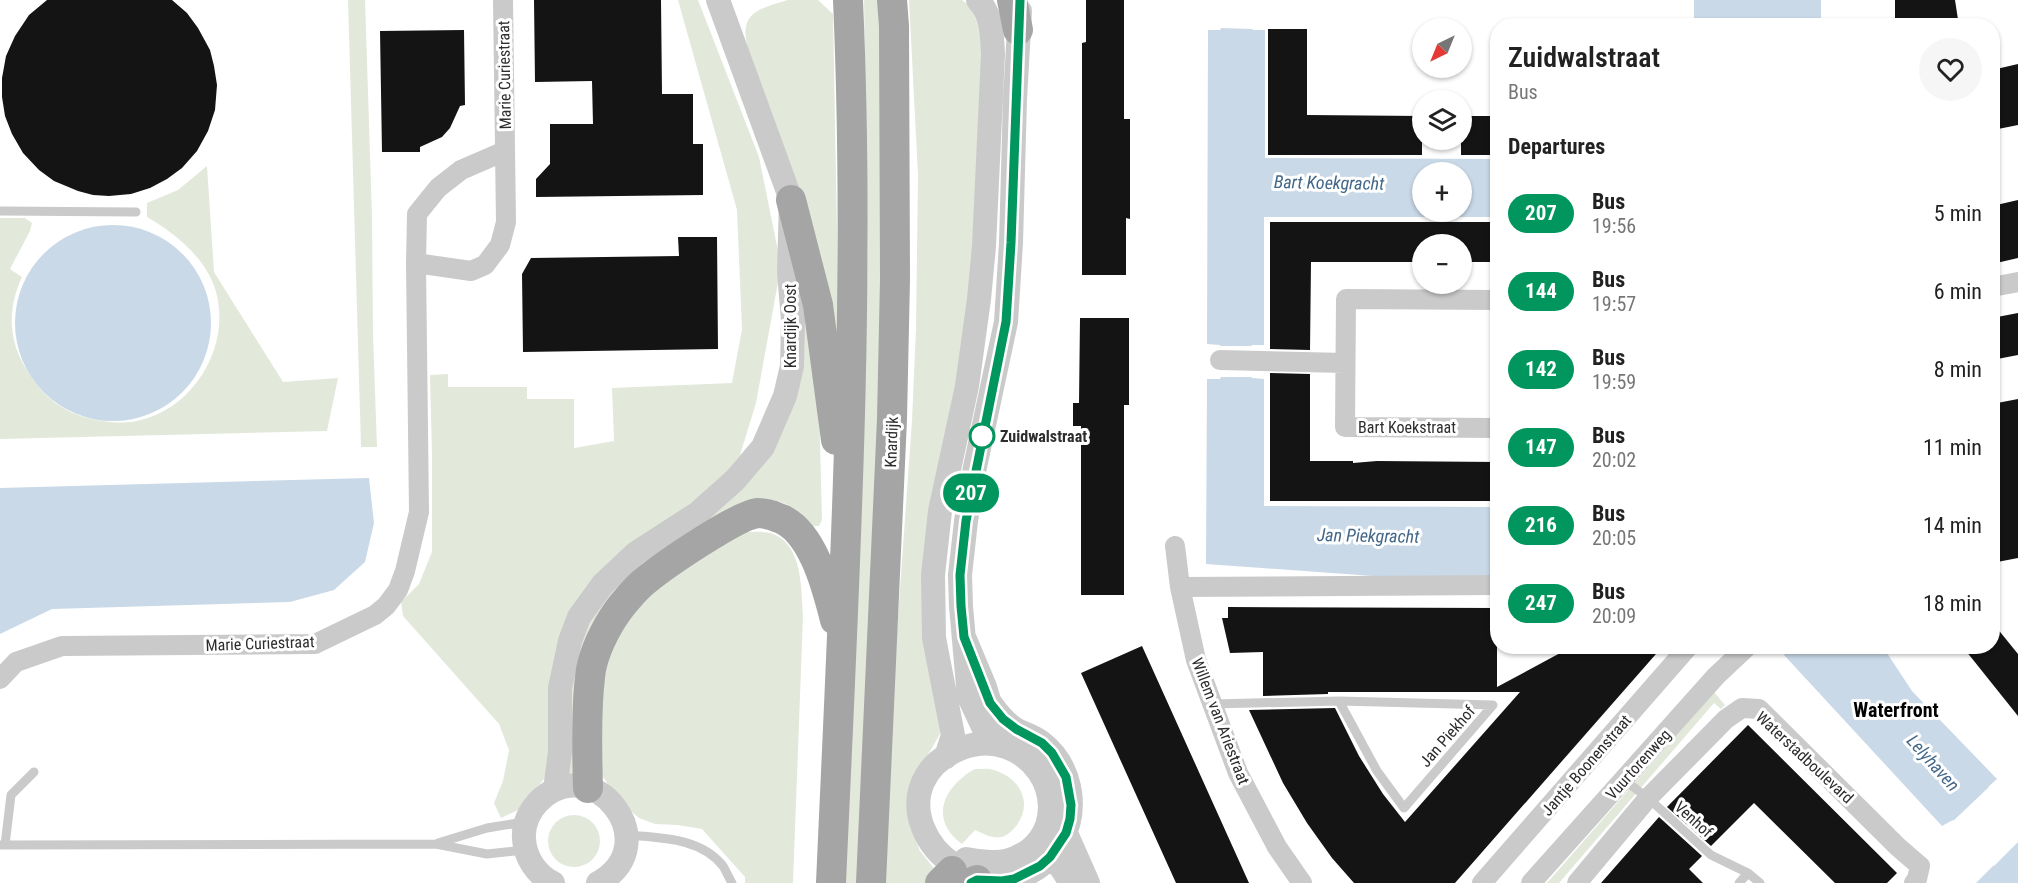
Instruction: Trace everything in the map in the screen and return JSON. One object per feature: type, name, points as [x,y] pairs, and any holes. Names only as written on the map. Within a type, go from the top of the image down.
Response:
[{"type":"main road","points":[[831,883],[848,514],[853,293],[848,0]]},
{"type":"main road","points":[[1012,0],[1018,30]]},
{"type":"main road","name":"Knardijk","points":[[871,883],[892,419],[895,279],[893,13]]},
{"type":"main road","points":[[791,200],[818,305],[829,398],[848,514]]},
{"type":"main road","points":[[588,788],[587,709],[591,665],[604,635],[622,606],[644,581],[708,537],[739,520],[758,513],[778,517],[794,526],[817,563],[830,599],[841,646]]},
{"type":"street","name":"Marie Curiestraat","points":[[416,263],[471,271],[485,265],[500,246],[506,222],[503,0]]},
{"type":"street","name":"Knardijk Oost","points":[[555,790],[560,752],[560,688],[570,641],[579,617],[603,584],[636,553],[698,513],[735,480],[764,447],[785,396],[792,366],[793,320],[789,272],[791,200],[718,0]]},
{"type":"street","points":[[946,757],[953,735],[934,638],[933,575],[940,511],[967,386],[984,246],[993,54],[992,26],[978,0]]},
{"type":"street","points":[[1011,738],[1003,719],[990,703],[964,637],[960,575],[966,521],[1006,322],[1020,0]]},
{"type":"street","name":"Marie Curiestraat","points":[[0,679],[16,662],[62,646],[315,644],[375,615],[386,606],[398,590],[405,571],[419,512],[417,214],[438,188],[461,170],[504,150]]},
{"type":"street","points":[[2000,285],[2018,282]]},
{"type":"street","name":"Bart Koekstraat","points":[[1490,300],[1346,299],[1345,363],[1345,427],[1490,428]]},
{"type":"street","points":[[1220,360],[1345,363]]},
{"type":"street","name":"Willem van Ariestraat","points":[[1175,546],[1180,587],[1196,660],[1238,773],[1277,847],[1302,883]]},
{"type":"street","points":[[1180,587],[1490,585]]},
{"type":"street","name":"Jantje Boonenstraat","points":[[1482,883],[1682,654]]},
{"type":"street","name":"Vuurtorenweg","points":[[1531,883],[1716,676],[1739,654]]},
{"type":"street","name":"Waterstadboulevard","points":[[1648,798],[1726,719],[1742,708],[1759,709],[1920,866],[1914,883]]},
{"type":"street","points":[[960,879],[966,859],[993,862],[1005,861],[1018,856],[1070,819],[1071,805],[1066,777],[1060,764],[1042,743],[1011,738],[994,744],[975,745],[957,750],[946,757],[929,775],[923,786],[918,810],[919,822],[927,846],[934,856],[960,879],[1020,881],[1052,854],[1055,831]]},
{"type":"street","points":[[553,883],[537,872],[525,849],[525,822],[534,807],[544,797],[555,790],[571,786],[588,788],[603,794],[615,805],[623,819],[627,835],[626,846],[617,867],[598,883]]},
{"type":"street","points":[[1576,883],[1648,798]]},
{"type":"street","points":[[1055,831],[1089,883]]},
{"type":"street","points":[[1052,854],[1071,883]]},
{"type":"lane","points":[[0,211],[136,212]]},
{"type":"lane","name":"Jan Piekhof","points":[[1213,704],[1339,701],[1493,705],[1404,808],[1377,771],[1339,701]]},
{"type":"lane","points":[[34,772],[11,795],[3,845],[436,844],[487,854],[525,849]]},
{"type":"lane","name":"Venhof","points":[[1624,780],[1648,798],[1711,855],[1748,873],[1760,883]]},
{"type":"lane","points":[[436,844],[487,828],[525,822]]},
{"type":"lane","points":[[627,835],[689,843],[707,851],[723,866],[732,883]]},
{"type":"lane","points":[[1739,883],[1748,873]]},
{"type":"shaded area","points":[[348,0],[365,0],[377,447],[361,447]]},
{"type":"shaded area","points":[[678,0],[698,0],[759,157],[781,266],[756,403],[740,455],[716,486],[595,581],[550,772],[518,810],[501,818],[494,803],[503,781],[509,750],[499,724],[403,616],[401,602],[419,584],[432,552],[430,375],[448,374],[448,387],[527,387],[527,399],[574,399],[574,448],[614,441],[612,388],[732,383],[742,329],[737,210]]},
{"type":"shaded area","points":[[788,0],[818,0],[833,14],[840,397],[745,33],[748,21],[756,12]]},
{"type":"shaded area","points":[[864,0],[880,0],[883,250],[876,516],[859,883],[845,883],[861,515],[868,250]]},
{"type":"shaded area","points":[[909,0],[962,0],[970,6],[986,43],[978,260],[922,571],[941,732],[924,762],[907,806],[910,826],[920,851],[937,872],[928,883],[885,883],[893,686],[912,421],[916,328],[918,175]]},
{"type":"shaded area","points":[[207,166],[214,272],[283,382],[338,378],[327,431],[0,439],[0,218],[25,218],[32,223],[10,269],[22,277],[12,313],[13,337],[21,360],[34,381],[55,403],[72,413],[110,422],[141,420],[161,412],[195,385],[207,367],[215,347],[219,326],[219,304],[208,272],[194,253],[167,230],[147,217],[147,203],[178,190]]},
{"type":"shaded area","points":[[804,275],[819,404],[822,520],[819,526],[813,526],[792,508],[778,501],[750,501],[620,590],[579,771],[571,777],[569,774],[567,704],[583,629],[609,589],[755,472]]},
{"type":"shaded area","points":[[742,532],[768,532],[781,539],[795,557],[800,580],[803,616],[793,883],[745,883],[745,877],[702,829],[655,824],[639,818],[620,802],[601,774],[596,743],[604,654],[648,590]]},
{"type":"shaded area","points":[[1714,692],[1725,705],[1721,709],[1714,703],[1559,883],[1547,883]]},
{"type":"shaded area","points":[[975,769],[994,770],[1011,779],[1021,792],[1024,808],[1017,825],[1006,835],[988,836],[975,830],[962,844],[945,824],[944,804],[955,784]]},
{"type":"shaded area","points":[[574,815],[588,819],[596,827],[600,841],[596,855],[588,863],[574,867],[560,863],[552,855],[548,841],[552,827],[560,819]]},
{"type":"water","points":[[1694,0],[1821,0],[1821,18],[1694,18]]},
{"type":"water","points":[[1222,27],[1251,27],[1253,30],[1265,30],[1265,158],[1490,159],[1490,217],[1472,217],[1472,162],[1412,162],[1412,217],[1264,217],[1264,345],[1252,345],[1250,348],[1250,376],[1264,379],[1264,506],[1490,507],[1490,584],[1206,564],[1207,379],[1220,379],[1222,375],[1220,345],[1207,344],[1208,30],[1220,30]]},
{"type":"water","points":[[113,225],[132,227],[150,233],[167,242],[182,254],[194,269],[203,286],[209,304],[211,323],[209,342],[203,360],[194,377],[182,392],[167,404],[150,413],[132,419],[113,421],[94,419],[76,413],[59,404],[44,392],[32,377],[23,360],[17,342],[15,323],[17,304],[23,286],[32,269],[44,254],[59,242],[76,233],[94,227]]},
{"type":"water","points":[[369,478],[374,523],[365,562],[334,590],[290,602],[52,609],[0,634],[0,488]]},
{"type":"water","name":"Lelyhaven","points":[[1888,654],[1912,691],[1997,779],[1988,787],[2018,819],[2018,883],[1976,883],[1995,864],[1953,820],[1942,826],[1784,655]]},
{"type":"pier","points":[[1220,0],[1252,0],[1252,29],[1220,28]]},
{"type":"pier","points":[[1220,346],[1252,346],[1252,377],[1220,377]]},
{"type":"pier","points":[[1989,787],[2018,817],[2018,842],[1994,866],[1952,822]]},
{"type":"building","points":[[47,0],[172,0],[187,13],[210,50],[217,85],[215,110],[208,131],[197,151],[182,168],[150,188],[131,194],[93,195],[54,181],[39,170],[23,153],[5,116],[2,78],[6,56],[15,36],[29,15]]},
{"type":"building","points":[[534,0],[661,0],[662,94],[693,94],[693,144],[703,144],[703,195],[536,197],[536,179],[550,164],[550,124],[593,124],[592,81],[535,82]]},
{"type":"building","points":[[1086,0],[1124,0],[1124,119],[1130,119],[1130,219],[1126,218],[1126,275],[1082,275],[1082,43],[1086,42]]},
{"type":"building","points":[[1895,0],[1955,0],[1958,18],[1895,18]]},
{"type":"building","points":[[1268,29],[1307,29],[1307,115],[1412,116],[1412,150],[1422,150],[1422,155],[1268,155]]},
{"type":"building","points":[[464,30],[465,105],[460,106],[450,128],[442,137],[420,147],[420,152],[382,152],[380,31]]},
{"type":"building","points":[[2018,64],[2018,125],[2000,129],[2000,68]]},
{"type":"building","points":[[1472,116],[1490,116],[1490,155],[1461,155],[1461,150],[1472,150]]},
{"type":"building","points":[[2018,200],[2018,258],[2000,262],[2000,204]]},
{"type":"building","points":[[1270,222],[1490,222],[1490,262],[1472,262],[1472,234],[1412,234],[1412,262],[1311,262],[1310,350],[1270,349]]},
{"type":"building","points":[[678,237],[717,237],[718,349],[523,352],[522,274],[531,258],[679,256]]},
{"type":"building","points":[[2018,313],[2018,355],[2000,358],[2000,316]]},
{"type":"building","points":[[1080,318],[1129,318],[1129,405],[1124,405],[1124,595],[1081,595],[1081,426],[1073,426],[1073,403],[1079,403]]},
{"type":"building","points":[[1270,373],[1310,374],[1310,461],[1490,462],[1490,501],[1270,501]]},
{"type":"building","points":[[2018,399],[2018,558],[2000,561],[2000,402]]},
{"type":"building","points":[[1228,607],[1490,608],[1490,654],[1497,654],[1497,687],[1558,654],[1656,654],[1455,883],[1354,883],[1332,858],[1307,823],[1283,783],[1249,710],[1335,708],[1359,756],[1383,794],[1405,822],[1520,692],[1328,692],[1328,694],[1263,696],[1263,652],[1230,653],[1222,618],[1228,618]]},
{"type":"building","points":[[2000,632],[2018,654],[2018,716],[1968,654],[2000,654]]},
{"type":"building","points":[[1142,646],[1249,883],[1176,883],[1081,673]]},
{"type":"building","points":[[1748,725],[1897,873],[1887,883],[1835,883],[1754,803],[1711,846],[1667,807]]},
{"type":"building","points":[[1659,817],[1702,856],[1689,869],[1703,883],[1601,883]]},
{"type":"bus line","name":"207","points":[[971,883],[977,880],[989,882],[1014,879],[1040,866],[1050,857],[1066,833],[1071,805],[1066,777],[1052,753],[1042,743],[1003,719],[990,703],[964,637],[961,606],[960,575],[966,521],[975,467],[1006,322],[1020,0]]},
{"type":"place","name":"Zuidwalstraat","points":[[982,436]]},
{"type":"district","name":"Waterfront","points":[[1896,710]]},
{"type":"water label","name":"Bart Koekgracht","points":[[1329,183]]},
{"type":"water label","name":"Jan Piekgracht","points":[[1368,536]]}]
